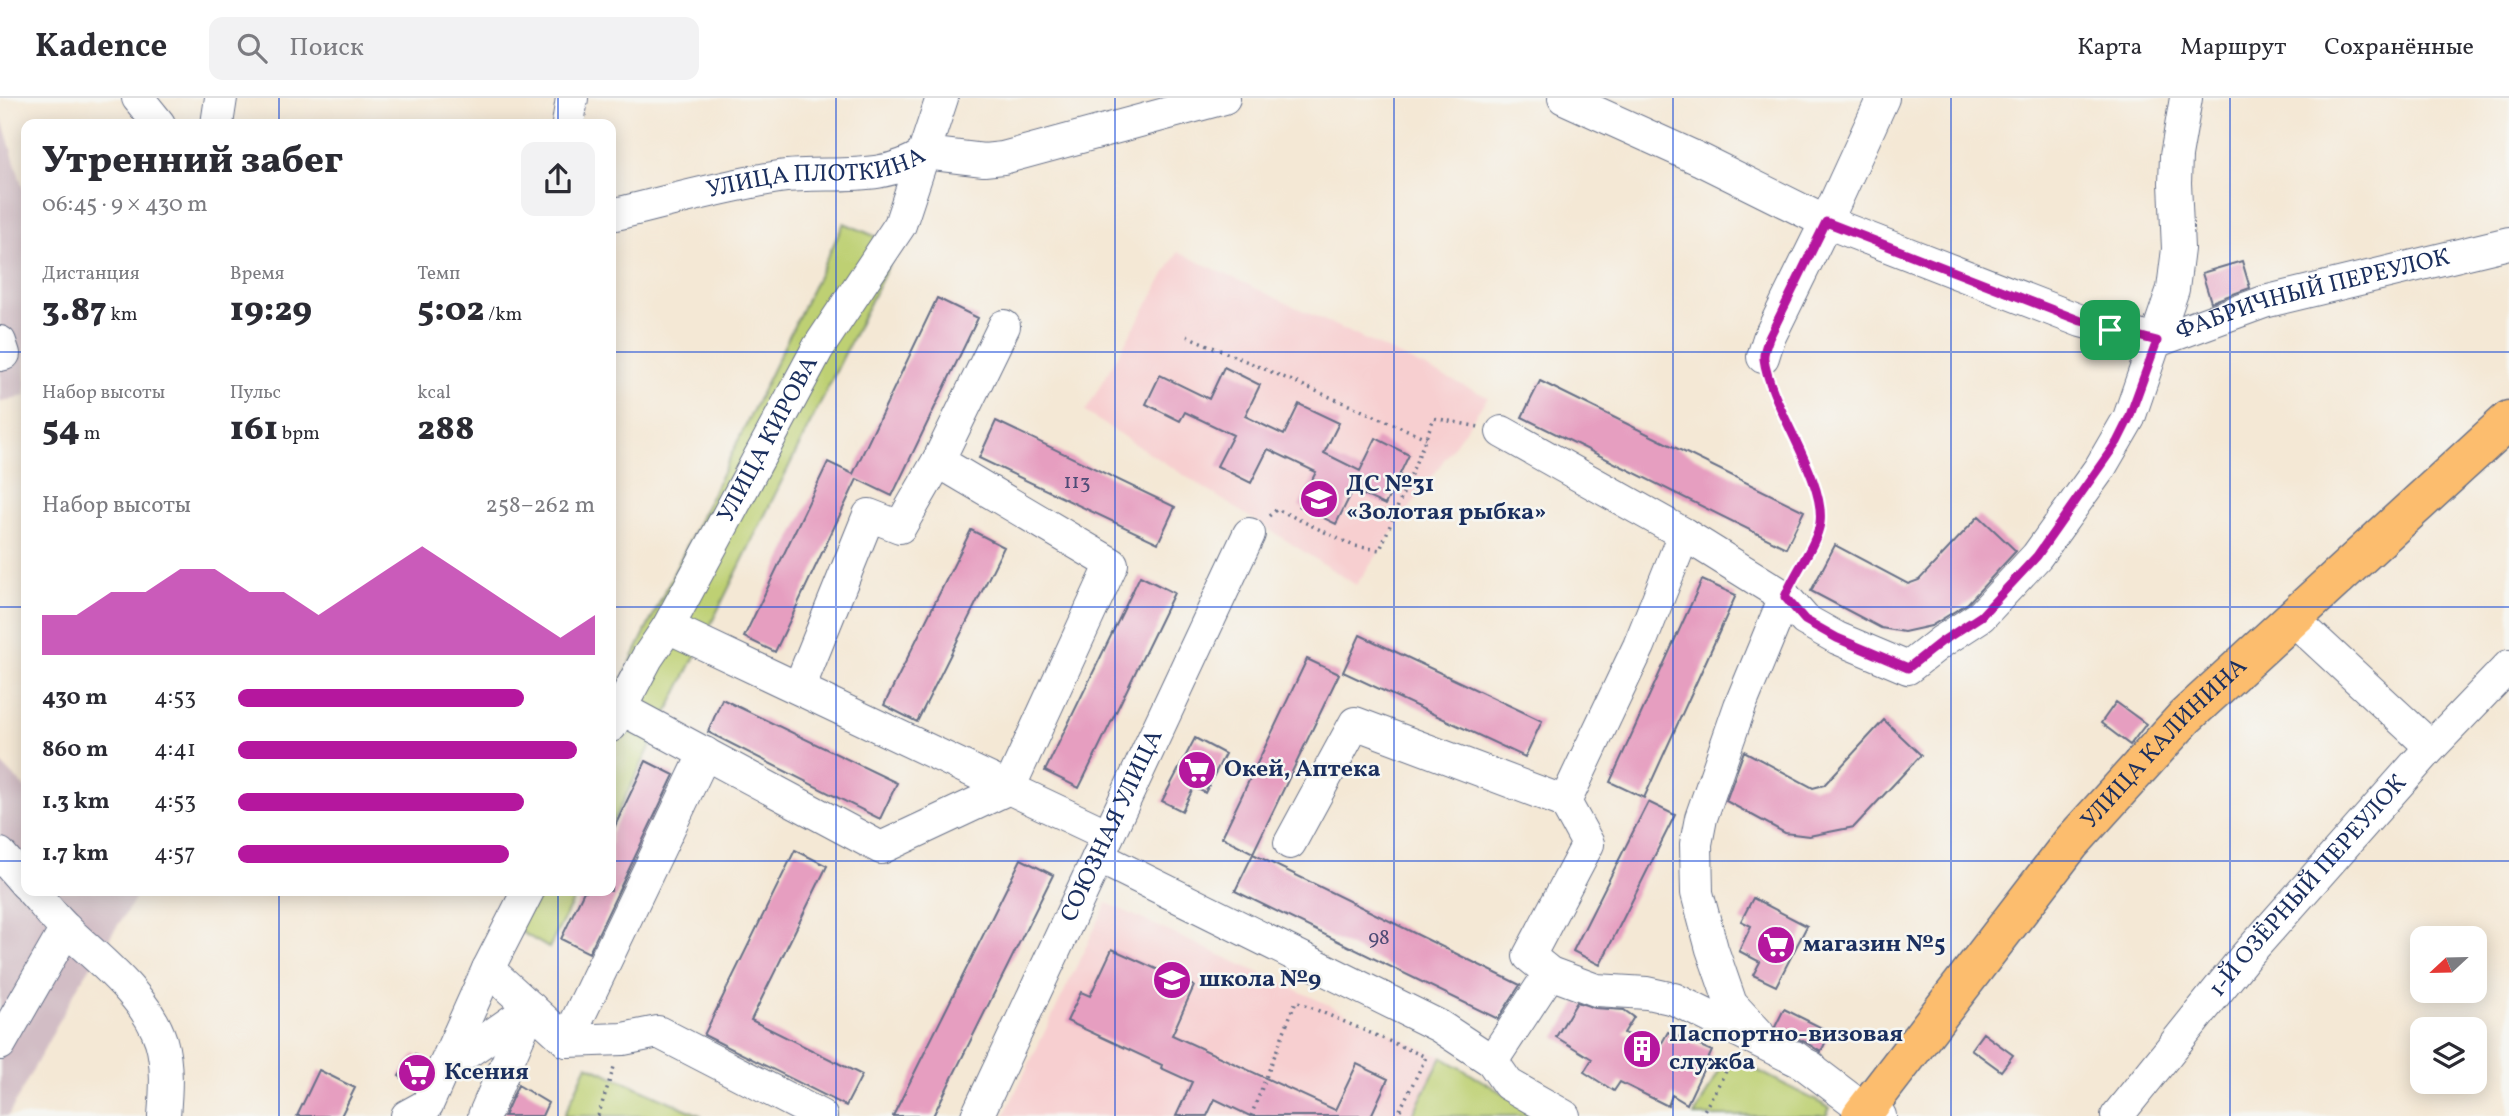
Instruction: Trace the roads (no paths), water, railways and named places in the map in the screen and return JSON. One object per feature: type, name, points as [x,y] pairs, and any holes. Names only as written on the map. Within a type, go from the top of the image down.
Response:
[{"type":"main road","name":"УЛИЦА КАЛИНИНА","points":[[1869,1114],[2071,843],[2185,717],[2509,420]]},
{"type":"street","points":[[138,98],[155,119]]},
{"type":"street","points":[[218,119],[221,98]]},
{"type":"street","points":[[569,119],[572,98]]},
{"type":"street","name":"УЛИЦА КИРОВА","points":[[616,717],[648,657],[668,627],[818,348],[901,225],[942,98]]},
{"type":"street","name":"УЛИЦА ПЛОТКИНА","points":[[616,214],[736,185],[782,177],[887,171],[912,162],[925,153],[971,160],[1003,158],[1224,98]]},
{"type":"street","points":[[1564,98],[1701,160],[1826,222],[2081,321],[2157,341],[2173,289],[2176,269],[2176,156],[2186,98]]},
{"type":"street","points":[[1763,357],[1769,338],[1883,98]]},
{"type":"street","name":"ФАБРИЧНЫЙ ПЕРЕУЛОК","points":[[1785,597],[1805,620],[1908,668],[1981,616],[2037,556],[2117,442],[2129,418],[2157,341],[2264,302],[2509,243]]},
{"type":"street","points":[[799,688],[869,515],[900,527],[938,461],[1004,326]]},
{"type":"street","points":[[0,342],[4,354],[0,355]]},
{"type":"street","points":[[1502,432],[1684,534],[1785,597]]},
{"type":"street","points":[[616,717],[705,753],[881,848],[1009,788],[1112,564],[938,461]]},
{"type":"street","name":"СОЮЗНАЯ УЛИЦА","points":[[976,1116],[1249,534]]},
{"type":"street","points":[[1565,802],[1639,646],[1684,534]]},
{"type":"street","name":"УЛИЦА КАЛИНИНА","points":[[1785,597],[1730,732],[1701,818],[1696,844],[1697,894],[1731,1004],[1757,1032],[1811,1067],[1869,1114]]},
{"type":"street","points":[[2292,618],[2431,747]]},
{"type":"street","points":[[668,627],[1009,788],[1103,846],[1439,1026],[1492,1061],[1508,1084],[1564,1116]]},
{"type":"street","name":"1-Й ОЗЁРНЫЙ ПЕРЕУЛОК","points":[[2117,1116],[2244,958],[2431,747],[2509,666]]},
{"type":"street","points":[[1290,843],[1355,723],[1565,802],[1588,844],[1529,956],[1550,973],[1596,990],[1647,993],[1674,999],[1811,1067]]},
{"type":"street","points":[[567,1041],[705,753]]},
{"type":"street","points":[[33,896],[126,986],[147,1014],[161,1040],[166,1088],[164,1116]]},
{"type":"street","points":[[407,1116],[427,1105],[488,969],[524,896]]},
{"type":"street","points":[[0,1044],[66,929]]},
{"type":"street","points":[[488,969],[567,1041],[623,1039],[659,1032],[821,1116]]},
{"type":"street","points":[[1492,1061],[1550,973]]},
{"type":"street","points":[[442,1069],[531,1008]]},
{"type":"street","points":[[485,1116],[531,1008]]},
{"type":"place","name":"ДС №31 «Золотая рыбка»","points":[[1319,499]]},
{"type":"place","name":"Окей, Аптека","points":[[1197,770]]},
{"type":"place","name":"магазин №5","points":[[1776,945]]},
{"type":"place","name":"школа №9","points":[[1172,980]]},
{"type":"place","name":"Паспортно-визовая служба","points":[[1642,1049]]},
{"type":"place","name":"Ксения","points":[[417,1073]]}]
